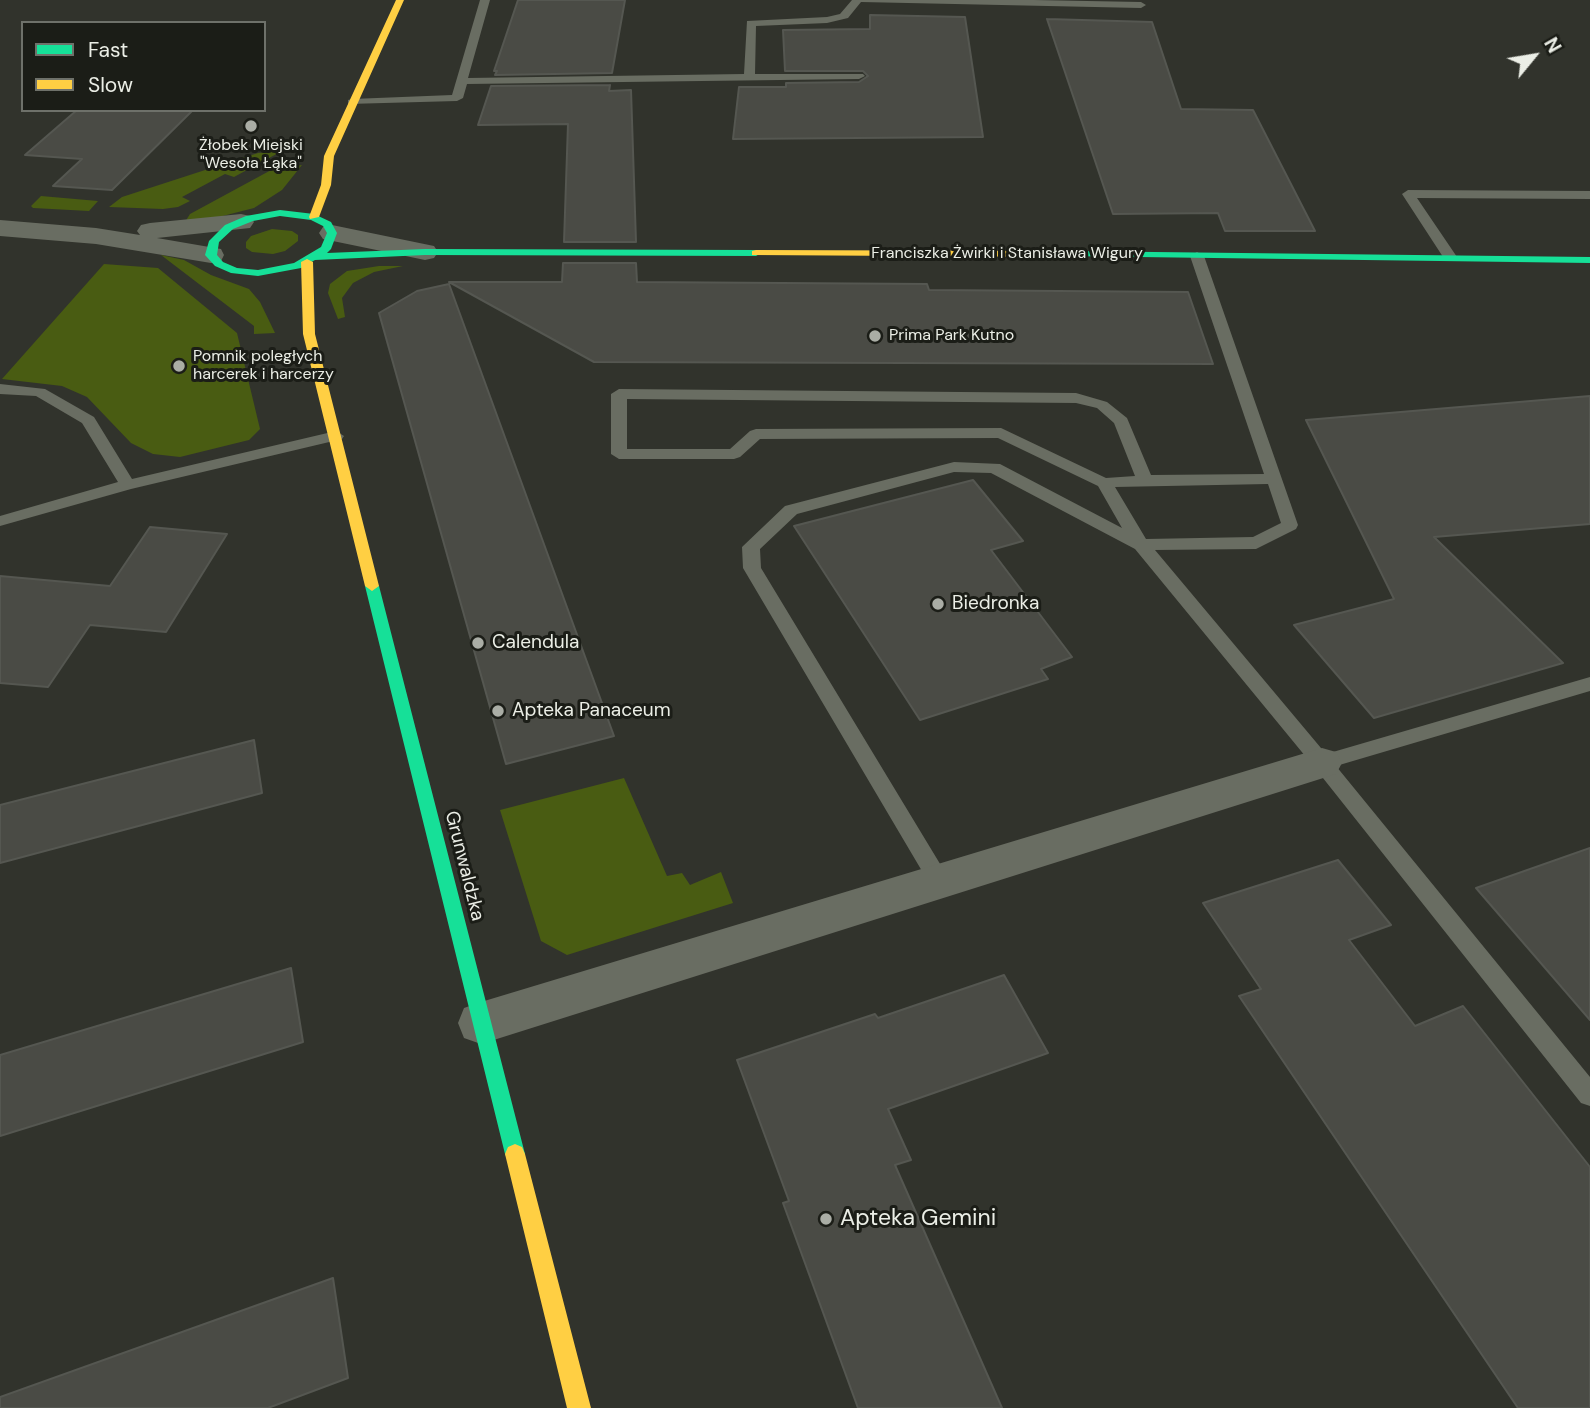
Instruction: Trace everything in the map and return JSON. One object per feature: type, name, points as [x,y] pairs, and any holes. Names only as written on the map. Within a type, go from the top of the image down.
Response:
[{"type":"street","points":[[311,260],[326,249],[323,225],[327,162],[400,0]]},
{"type":"street","points":[[308,177],[327,162]]},
{"type":"street","points":[[0,228],[96,236],[211,255],[214,240],[229,227],[251,219],[280,200]]},
{"type":"street","points":[[96,236],[251,219],[280,213],[323,225]]},
{"type":"street","name":"Franciszka Żwirki i Stanisława Wigury","points":[[323,225],[425,252]]},
{"type":"street","name":"Franciszka Żwirki i Stanisława Wigury","points":[[211,255],[219,264],[262,278],[311,260],[425,252],[1590,260]]},
{"type":"street","name":"Grunwaldzka","points":[[311,260],[309,334],[579,1408]]},
{"type":"street","name":"Grunwaldzka","points":[[292,314],[309,334]]},
{"type":"street","points":[[481,1023],[1322,763]]},
{"type":"lane","points":[[352,102],[457,98],[485,0]]},
{"type":"lane","points":[[750,78],[751,23],[827,20],[844,16],[857,0]]},
{"type":"lane","points":[[865,0],[1141,5]]},
{"type":"lane","points":[[461,81],[859,76]]},
{"type":"lane","points":[[1450,257],[1408,194],[1590,195]]},
{"type":"lane","points":[[940,882],[751,568],[751,547],[791,510],[954,467],[994,468],[1141,545],[1256,543],[1290,525],[1197,256]]},
{"type":"lane","points":[[0,388],[40,392],[88,421],[128,485]]},
{"type":"lane","points":[[1145,480],[1121,421],[1102,405],[1076,398],[619,394],[619,454],[734,454],[756,434],[1001,433],[1104,483],[1273,479]]},
{"type":"lane","points":[[0,520],[128,485],[336,436]]},
{"type":"lane","points":[[1104,483],[1141,545],[1322,763],[1590,1096]]},
{"type":"lane","points":[[1322,763],[1590,684]]},
{"type":"green space","points":[[282,151],[234,177],[225,174],[182,197],[190,201],[178,207],[109,207],[122,197],[239,159],[258,153]]},
{"type":"green space","points":[[302,165],[282,190],[254,208],[203,221],[185,222],[190,214],[273,169]]},
{"type":"green space","points":[[41,196],[98,201],[89,211],[33,208],[31,206]]},
{"type":"green space","points":[[272,229],[292,231],[298,235],[298,241],[285,251],[273,254],[252,252],[246,248],[246,242],[251,236]]},
{"type":"green space","points":[[161,255],[184,260],[211,275],[249,289],[260,302],[275,333],[254,334],[254,326]]},
{"type":"green space","points":[[104,264],[158,268],[237,333],[260,429],[249,440],[180,457],[153,454],[131,443],[87,397],[62,386],[2,379]]},
{"type":"green space","points":[[379,266],[403,266],[374,272],[353,283],[342,298],[345,317],[338,319],[328,293],[330,284],[347,271]]},
{"type":"green space","points":[[624,778],[667,876],[682,873],[690,885],[721,872],[733,903],[567,955],[541,941],[500,810]]},
{"type":"building","points":[[518,0],[625,0],[612,73],[495,75],[497,71],[494,71]]},
{"type":"building","points":[[870,15],[965,17],[983,137],[733,139],[739,87],[859,82],[868,76],[863,71],[785,71],[783,30],[870,29]]},
{"type":"building","points":[[1047,19],[1152,22],[1181,109],[1253,110],[1315,231],[1225,231],[1218,213],[1113,214]]},
{"type":"building","points":[[610,85],[609,91],[631,90],[636,242],[564,242],[568,124],[478,125],[491,86]]},
{"type":"building","points":[[75,112],[191,112],[112,190],[53,186],[82,159],[25,155]]},
{"type":"building","name":"Prima Park Kutno","points":[[563,263],[636,263],[637,282],[927,284],[929,290],[1188,292],[1213,364],[594,362],[449,282],[562,282]]},
{"type":"building","points":[[449,284],[614,736],[506,764],[379,313],[417,291]]},
{"type":"building","points":[[1590,396],[1590,524],[1434,537],[1563,663],[1374,718],[1294,625],[1394,599],[1306,420]]},
{"type":"building","name":"Biedronka","points":[[973,480],[1023,541],[991,550],[1072,657],[1041,669],[1048,679],[920,720],[794,526]]},
{"type":"building","points":[[150,527],[227,534],[166,632],[90,625],[48,687],[0,683],[0,576],[110,586]]},
{"type":"building","points":[[254,740],[262,793],[0,863],[0,805]]},
{"type":"building","points":[[1590,848],[1590,1020],[1476,888]]},
{"type":"building","points":[[1338,860],[1391,925],[1349,940],[1415,1026],[1463,1006],[1590,1167],[1590,1408],[1518,1408],[1239,996],[1261,989],[1203,903]]},
{"type":"building","points":[[291,968],[303,1042],[0,1136],[0,1055]]},
{"type":"building","points":[[1004,975],[1048,1053],[888,1109],[911,1160],[895,1165],[1002,1408],[858,1408],[783,1203],[789,1201],[737,1060],[875,1014],[878,1018]]},
{"type":"building","points":[[333,1278],[348,1378],[268,1408],[0,1408],[0,1397]]},
{"type":"traffic: fast","points":[[280,213],[314,217],[327,224],[332,233],[326,249],[297,266],[258,273],[235,271],[219,264],[211,255],[214,241],[229,227],[250,218],[280,213]]},
{"type":"traffic: fast","points":[[316,257],[425,252],[756,253]]},
{"type":"traffic: fast","points":[[1067,254],[1590,260]]},
{"type":"traffic: fast","points":[[372,586],[515,1154]]},
{"type":"traffic: slow","points":[[314,217],[326,185],[329,156],[400,0]]},
{"type":"traffic: slow","points":[[756,253],[1067,254]]},
{"type":"traffic: slow","points":[[307,262],[309,334],[372,586]]},
{"type":"traffic: slow","points":[[515,1154],[579,1408]]},
{"type":"place","name":"Żłobek Miejski \"Wesoła Łąka\"","points":[[251,126]]},
{"type":"place","name":"Prima Park Kutno","points":[[875,336]]},
{"type":"place","name":"Pomnik poległych harcerek i harcerzy","points":[[179,366]]},
{"type":"place","name":"Biedronka","points":[[938,604]]},
{"type":"place","name":"Calendula","points":[[478,643]]},
{"type":"place","name":"Apteka Panaceum","points":[[498,711]]},
{"type":"place","name":"Apteka Gemini","points":[[826,1219]]}]
